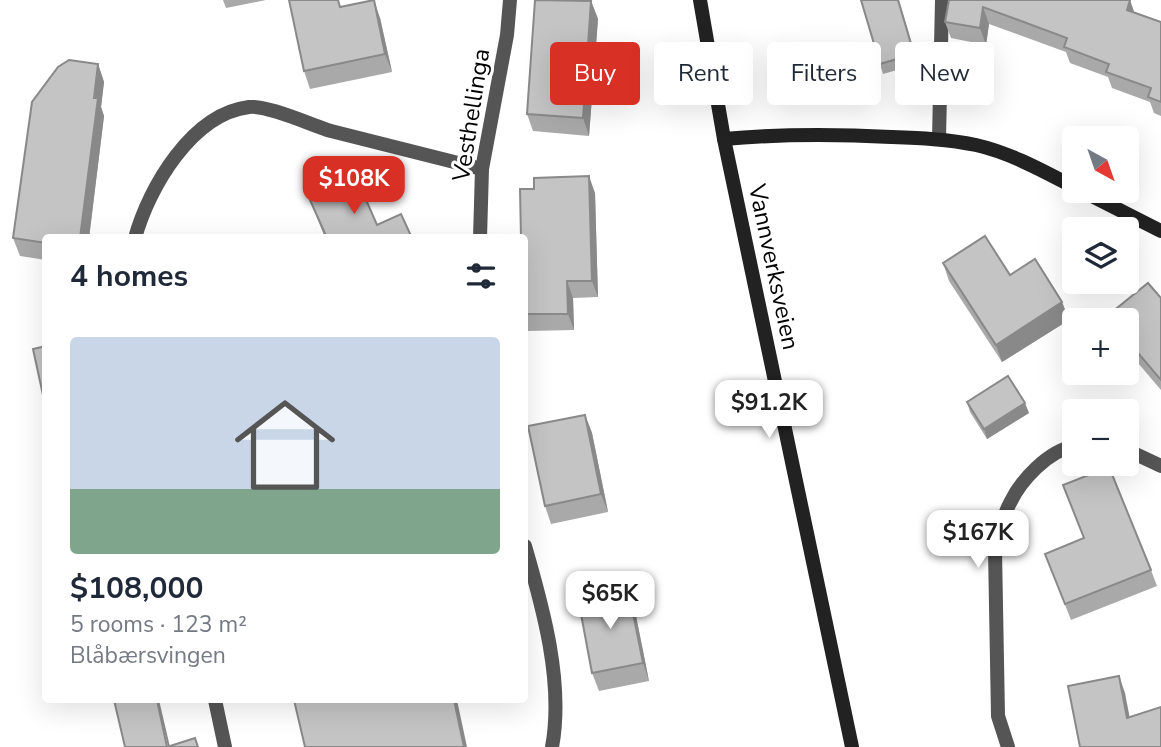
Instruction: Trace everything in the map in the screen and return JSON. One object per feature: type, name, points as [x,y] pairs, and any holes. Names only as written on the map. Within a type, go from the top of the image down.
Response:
[{"type":"main road","name":"Vannverksveien","points":[[700,0],[724,139],[852,747]]},
{"type":"main road","points":[[724,139],[847,135],[939,139],[976,145],[1003,154],[1062,181]]},
{"type":"main road","points":[[1106,203],[1161,231]]},
{"type":"street","name":"Vesthellinga","points":[[480,234],[482,169],[507,35],[510,0]]},
{"type":"street","points":[[939,139],[942,0]]},
{"type":"street","points":[[136,234],[158,183],[180,152],[206,124],[229,111],[241,108],[253,106],[329,130],[482,169]]},
{"type":"street","points":[[1008,747],[998,716],[995,551],[1001,525],[1023,482],[1053,455],[1062,451]]},
{"type":"street","points":[[1139,456],[1161,466]]},
{"type":"street","points":[[528,557],[552,662],[556,699],[552,747]]},
{"type":"street","points":[[216,703],[225,747]]},
{"type":"building","points":[[289,0],[338,0],[340,7],[374,0],[385,54],[304,71]]},
{"type":"building","points":[[535,0],[591,1],[588,42],[550,42],[550,105],[584,105],[583,118],[527,114]]},
{"type":"building","points":[[861,0],[898,0],[910,42],[895,42],[895,60],[881,64],[881,42],[873,42]]},
{"type":"building","points":[[949,0],[1130,0],[1127,10],[1161,22],[1161,102],[1148,97],[1151,88],[1106,72],[1109,64],[1064,47],[1067,38],[983,7],[980,28],[945,22]]},
{"type":"building","points":[[69,60],[98,64],[94,98],[98,98],[81,234],[42,234],[42,242],[13,238],[32,102],[58,67]]},
{"type":"building","points":[[589,176],[592,281],[567,281],[568,314],[528,314],[528,234],[521,234],[520,189],[534,189],[534,178]]},
{"type":"building","points":[[357,179],[377,225],[401,214],[410,234],[325,234],[310,200]]},
{"type":"building","points":[[985,236],[1010,275],[1035,259],[1062,302],[996,345],[943,263]]},
{"type":"building","points":[[1148,283],[1161,298],[1161,380],[1139,354],[1139,308],[1117,308],[1134,294],[1139,294],[1139,290]]},
{"type":"building","points":[[42,347],[42,391],[33,349]]},
{"type":"building","points":[[1008,376],[1025,403],[984,429],[967,402]]},
{"type":"building","points":[[585,415],[601,494],[545,506],[528,426]]},
{"type":"building","points":[[1086,476],[1113,476],[1151,570],[1065,604],[1045,554],[1084,538],[1063,485]]},
{"type":"building","points":[[628,588],[643,663],[592,673],[578,598]]},
{"type":"building","points":[[1119,676],[1127,718],[1161,707],[1161,747],[1080,747],[1068,686]]},
{"type":"building","points":[[115,703],[158,703],[167,747],[125,747]]},
{"type":"building","points":[[295,703],[455,703],[464,747],[305,747]]},
{"type":"building","points":[[195,738],[198,747],[167,747]]}]
